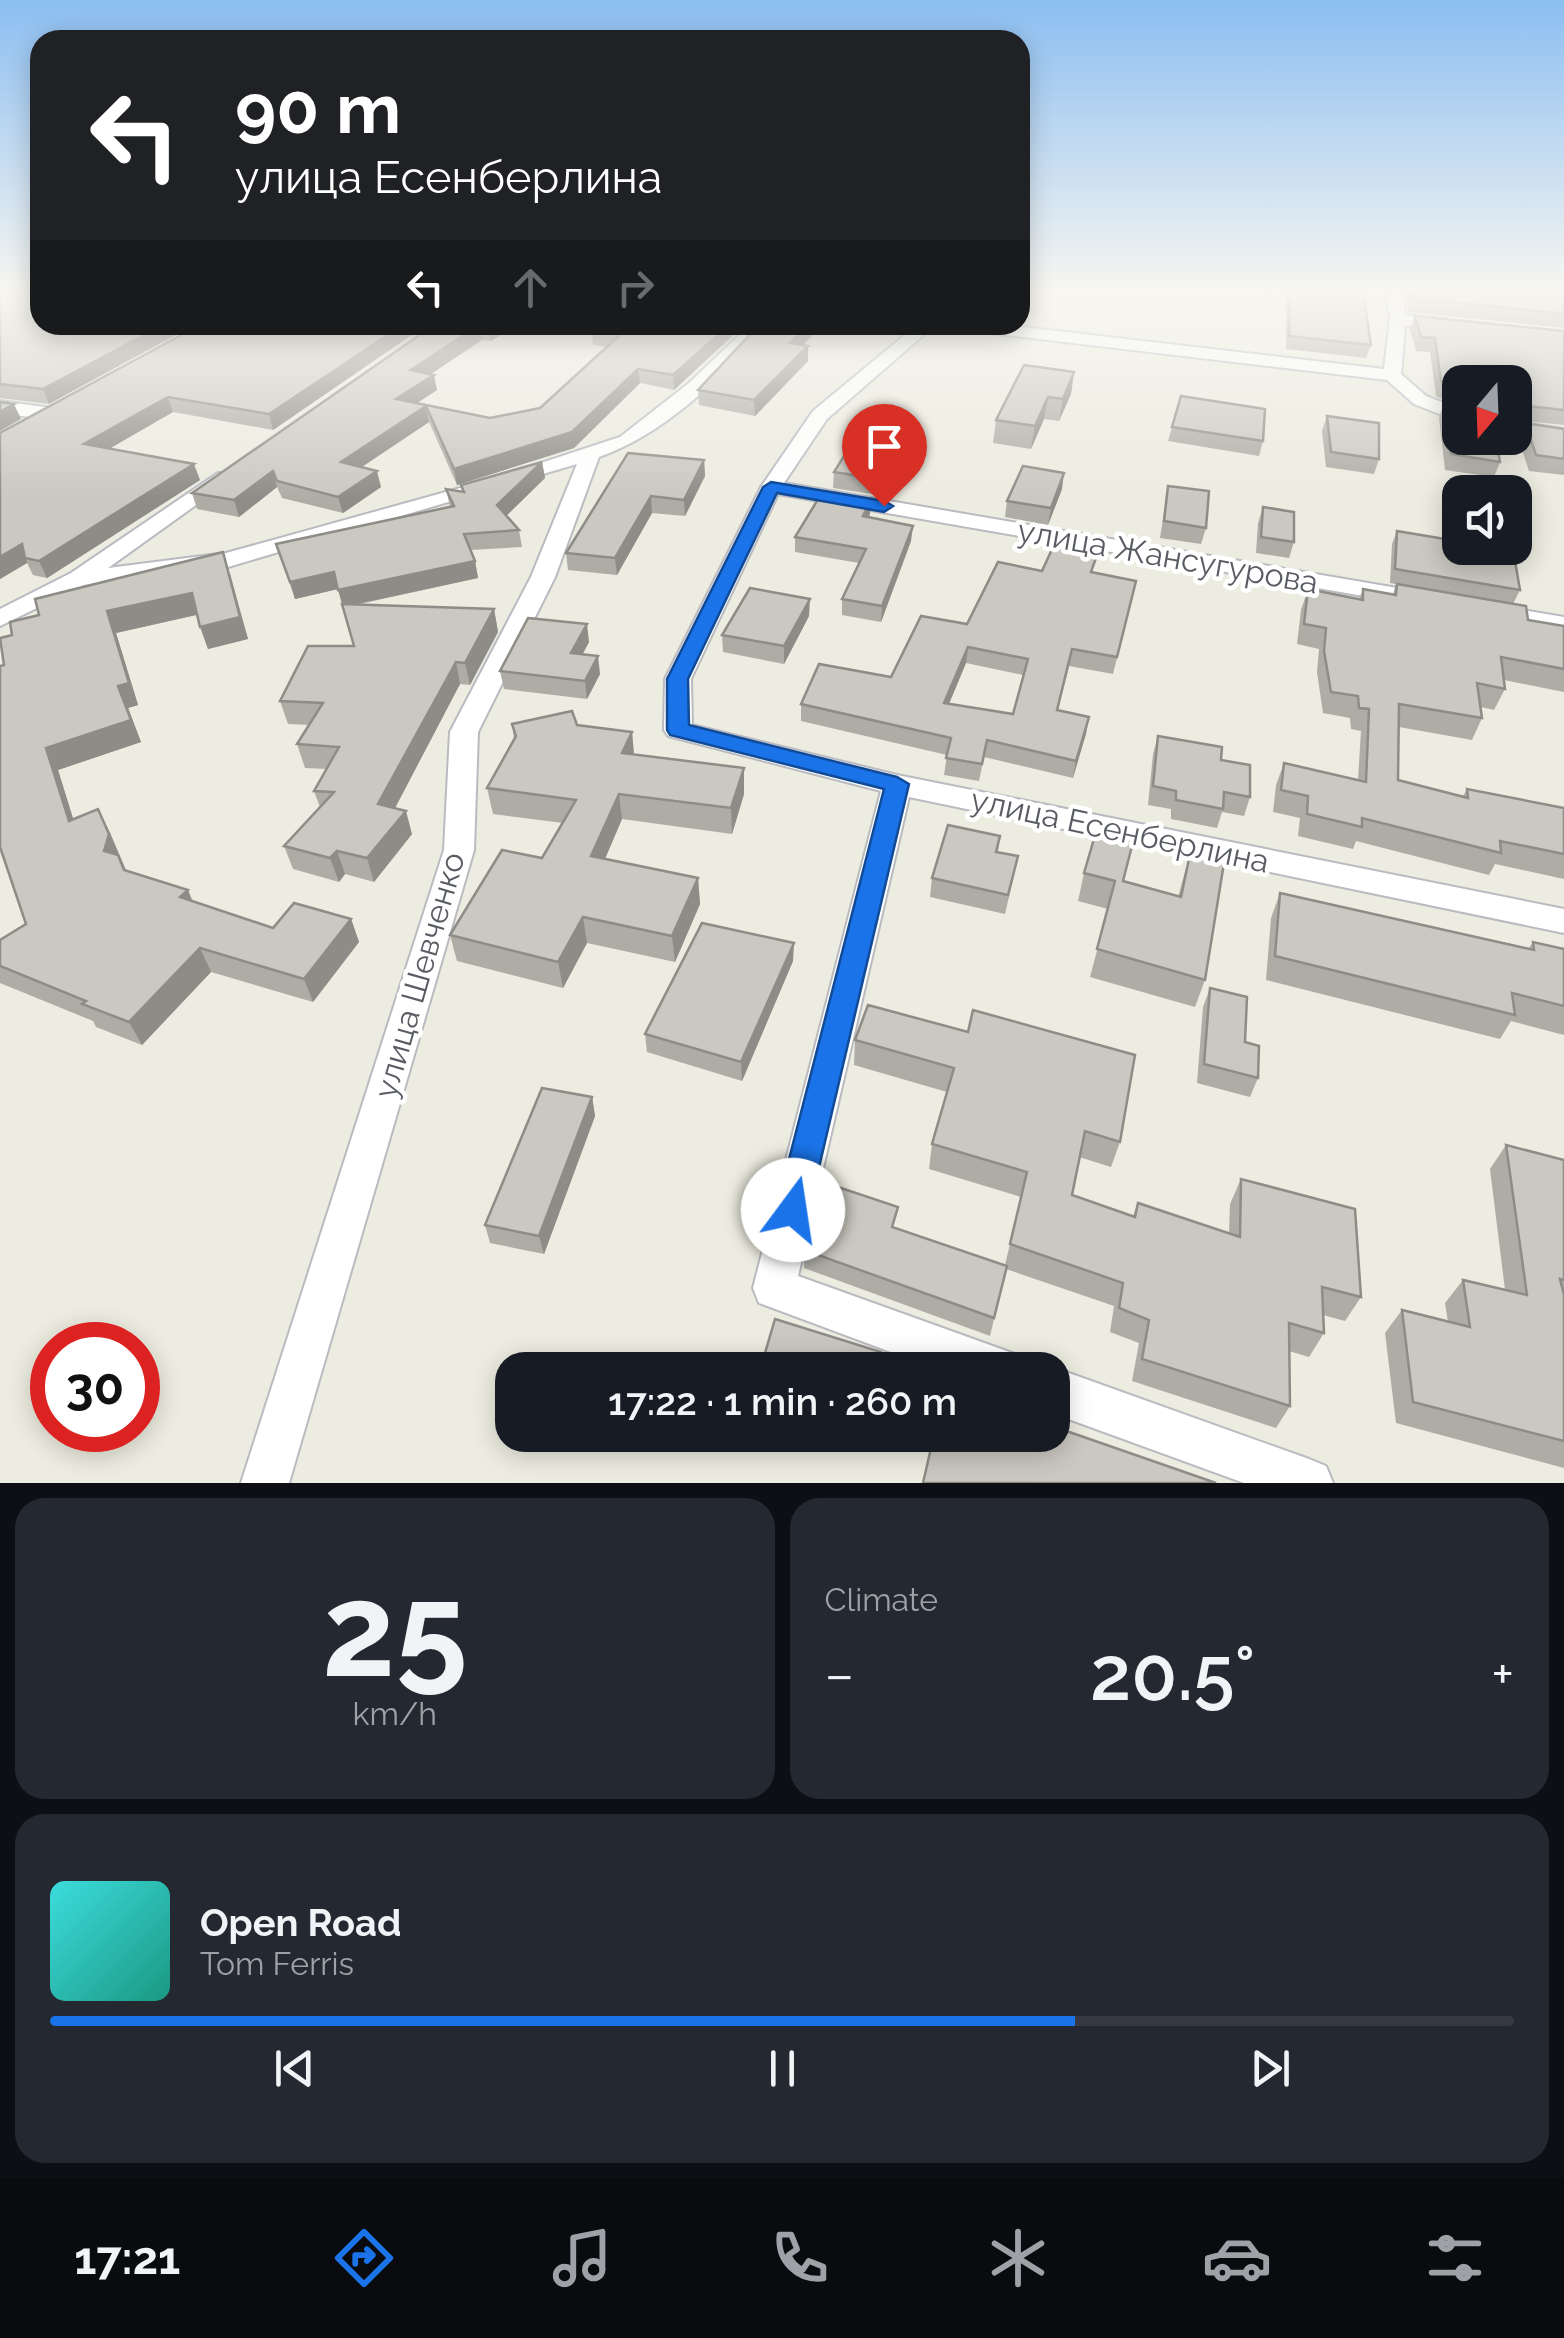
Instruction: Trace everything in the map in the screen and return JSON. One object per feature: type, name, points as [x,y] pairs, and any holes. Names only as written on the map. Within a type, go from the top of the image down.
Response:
[{"type":"street","points":[[79,578],[228,560],[591,453],[628,440],[722,361]]},
{"type":"street","points":[[771,487],[820,416],[884,361]]},
{"type":"street","points":[[1274,361],[1392,375],[1420,400],[1442,409]]},
{"type":"street","points":[[1392,375],[1393,361]]},
{"type":"street","points":[[0,407],[60,409],[17,433]]},
{"type":"street","points":[[1532,430],[1564,435]]},
{"type":"street","name":"улица Шевченко","points":[[265,1483],[459,850],[464,732],[543,577],[591,453]]},
{"type":"street","points":[[0,619],[79,578],[238,468]]},
{"type":"street","name":"улица Жансугурова","points":[[771,487],[1429,601]]},
{"type":"street","name":"улица Есенберлина","points":[[771,487],[678,679],[678,730],[897,784],[1564,921]]},
{"type":"street","points":[[1467,608],[1564,624]]},
{"type":"street","points":[[897,784],[774,1288],[950,1352]]},
{"type":"street","points":[[1070,1397],[1309,1483]]},
{"type":"building","points":[[0,361],[95,361],[43,389],[0,384]]},
{"type":"building","points":[[133,361],[348,361],[269,414],[168,397],[84,444],[194,464],[39,561],[25,558],[22,544],[0,557],[0,433]]},
{"type":"building","points":[[382,361],[424,361],[411,370],[434,375],[396,399],[490,418],[540,408],[591,361],[688,361],[673,375],[638,369],[572,432],[454,469],[426,406],[341,462],[377,471],[338,497],[277,481],[273,471],[234,500],[192,493]]},
{"type":"building","points":[[725,361],[793,361],[754,400],[698,390]]},
{"type":"building","points":[[1438,361],[1564,361],[1564,410],[1532,407],[1532,365],[1442,365],[1442,381]]},
{"type":"building","points":[[1024,365],[1074,372],[1063,399],[1048,397],[1035,426],[996,420]]},
{"type":"building","points":[[1181,396],[1265,409],[1263,441],[1172,427]]},
{"type":"building","points":[[0,402],[14,404],[0,412]]},
{"type":"building","points":[[1327,416],[1379,423],[1379,459],[1331,452]]},
{"type":"building","points":[[1532,424],[1564,429],[1564,459],[1536,455]]},
{"type":"building","points":[[849,448],[890,453],[879,479],[834,472]]},
{"type":"building","points":[[628,453],[704,460],[684,500],[651,496],[615,558],[566,553]]},
{"type":"building","points":[[1457,455],[1499,455],[1500,462]]},
{"type":"building","points":[[542,462],[497,505],[519,530],[464,534],[475,561],[338,590],[334,572],[290,582],[276,544],[454,506],[446,489],[464,492],[461,485]]},
{"type":"building","points":[[1023,466],[1064,473],[1051,508],[1007,501]]},
{"type":"building","points":[[1168,486],[1209,491],[1206,528],[1164,521]]},
{"type":"building","points":[[823,491],[871,499],[863,516],[913,526],[882,606],[842,599],[866,549],[795,537]]},
{"type":"building","points":[[1263,507],[1294,512],[1294,542],[1261,537]]},
{"type":"building","points":[[1397,531],[1442,538],[1442,565],[1516,565],[1520,590],[1395,569]]},
{"type":"building","points":[[1053,547],[1097,555],[1091,572],[1136,581],[1117,657],[1072,649],[1057,710],[1089,717],[1076,761],[987,740],[982,764],[946,758],[951,738],[801,704],[819,664],[891,677],[921,616],[967,624],[998,562],[1042,571]],"holes":[[[968,647],[1028,659],[1013,714],[944,703]]]},
{"type":"building","points":[[223,552],[240,617],[200,627],[192,593],[107,611],[129,683],[118,686],[131,720],[46,748],[69,821],[98,809],[109,834],[104,851],[118,855],[124,870],[188,890],[180,897],[273,928],[294,903],[351,919],[304,979],[200,948],[129,1022],[0,966],[0,940],[26,924],[0,847],[0,666],[4,665],[0,638],[12,635],[10,622],[39,615],[35,599]]},
{"type":"building","points":[[1397,584],[1526,606],[1528,620],[1564,626],[1564,669],[1501,657],[1505,689],[1477,683],[1482,718],[1399,704],[1398,780],[1468,798],[1467,789],[1564,808],[1564,854],[1500,841],[1501,853],[1362,818],[1362,827],[1307,814],[1308,796],[1281,790],[1284,763],[1366,782],[1369,709],[1359,708],[1358,696],[1331,692],[1324,651],[1326,628],[1304,624],[1308,589],[1363,600],[1363,589],[1396,595]]},
{"type":"building","points":[[750,588],[810,599],[784,646],[722,635]]},
{"type":"building","points":[[342,604],[494,609],[465,663],[456,662],[378,804],[406,811],[367,858],[337,851],[330,858],[284,846],[334,792],[314,791],[339,747],[297,744],[323,703],[280,701],[308,646],[354,646]]},
{"type":"building","points":[[528,618],[587,624],[571,653],[598,656],[585,681],[500,671]]},
{"type":"building","points":[[572,711],[577,725],[632,732],[622,753],[744,768],[731,808],[619,794],[591,856],[698,878],[672,936],[583,917],[558,962],[450,935],[502,850],[542,858],[576,800],[487,788],[516,736],[512,724]]},
{"type":"building","points":[[1158,736],[1222,747],[1221,760],[1250,765],[1250,797],[1224,792],[1223,809],[1176,800],[1176,791],[1153,786]]},
{"type":"building","points":[[948,825],[1000,836],[996,852],[1018,856],[1008,895],[932,878]]},
{"type":"building","points":[[1096,832],[1133,842],[1123,881],[1181,897],[1190,854],[1224,863],[1205,980],[1097,949],[1115,881],[1084,873]]},
{"type":"building","points":[[1280,893],[1534,950],[1533,942],[1564,949],[1564,1006],[1512,993],[1515,1015],[1275,956]]},
{"type":"building","points":[[702,923],[794,943],[741,1062],[645,1034]]},
{"type":"building","points":[[1210,988],[1247,997],[1245,1042],[1259,1046],[1258,1078],[1204,1064]]},
{"type":"building","points":[[868,1005],[968,1032],[973,1010],[1135,1055],[1120,1142],[1085,1131],[1072,1195],[1135,1217],[1138,1203],[1240,1237],[1241,1179],[1355,1209],[1361,1297],[1322,1287],[1324,1333],[1289,1323],[1290,1406],[1142,1359],[1149,1320],[1119,1308],[1123,1283],[1010,1244],[1027,1172],[932,1144],[954,1068],[855,1040]]},
{"type":"building","points":[[542,1088],[592,1097],[539,1236],[485,1225]]},
{"type":"building","points":[[1506,1145],[1564,1160],[1564,1280],[1560,1279],[1564,1295],[1564,1441],[1413,1402],[1402,1310],[1470,1327],[1463,1280],[1527,1295]]},
{"type":"building","points":[[820,1181],[898,1207],[892,1227],[1007,1266],[994,1318],[804,1250]]},
{"type":"building","points":[[775,1319],[881,1352],[765,1352]]},
{"type":"building","points":[[1070,1432],[1216,1483],[923,1483],[930,1452],[1070,1452]]},
{"type":"route","points":[[793,1210],[897,784],[678,730],[678,679],[771,487],[884,506]]}]
